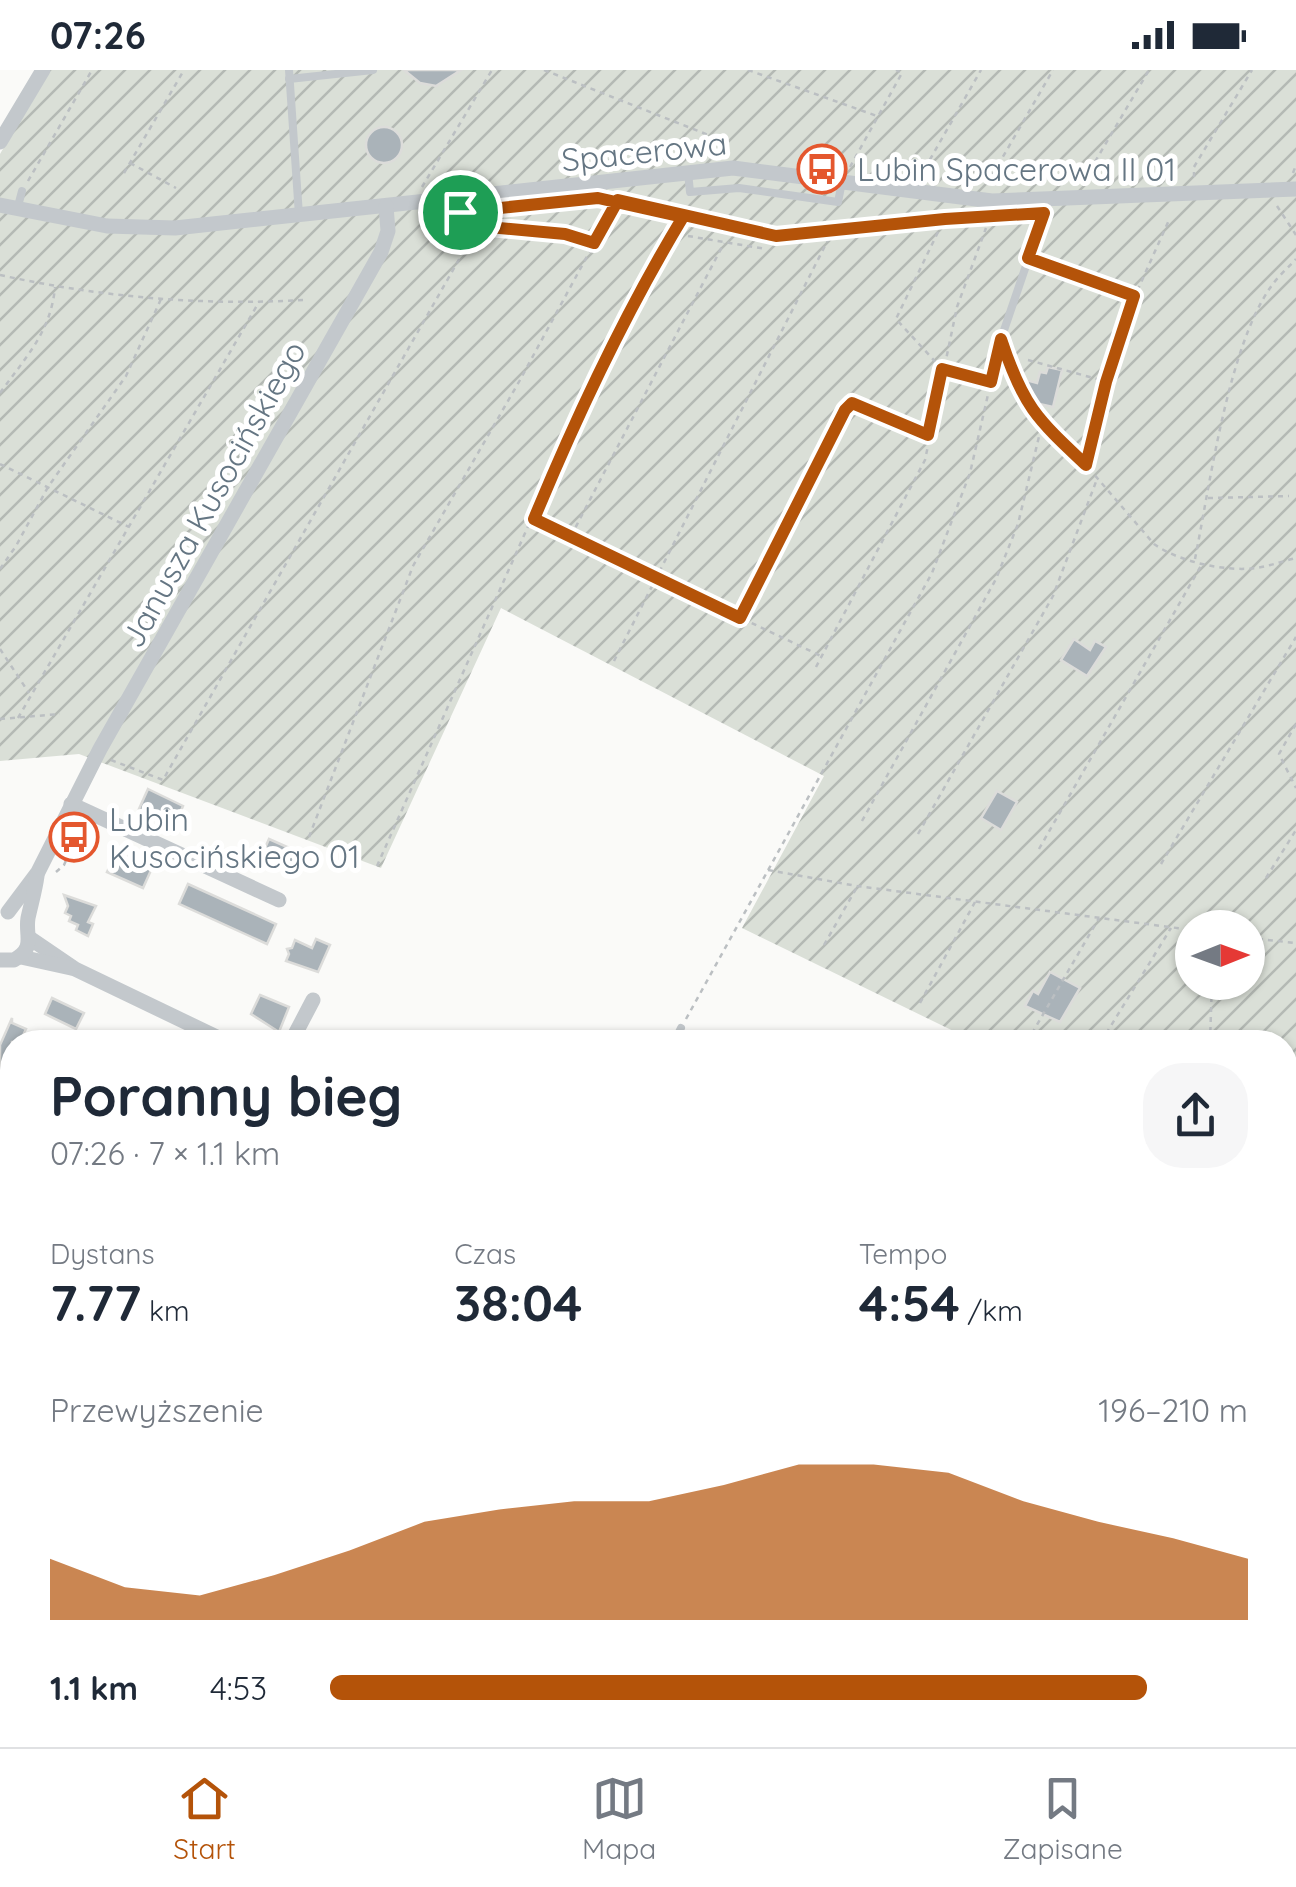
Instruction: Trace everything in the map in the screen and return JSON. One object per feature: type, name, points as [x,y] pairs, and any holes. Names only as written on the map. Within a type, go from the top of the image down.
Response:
[{"type":"street","points":[[0,142],[43,70]]},
{"type":"street","name":"Spacerowa","points":[[0,206],[135,228],[175,228],[746,168],[992,200],[1296,189]]},
{"type":"street","name":"Janusza Kusocińskiego","points":[[45,874],[71,804],[382,252],[388,231],[386,206]]},
{"type":"street","points":[[71,804],[279,900]]},
{"type":"street","points":[[45,874],[4,913],[75,969],[202,1030]]},
{"type":"street","points":[[45,874],[29,931],[7,963],[75,969]]},
{"type":"street","points":[[297,1030],[313,1000]]},
{"type":"lane","points":[[300,216],[289,74],[373,70]]},
{"type":"lane","points":[[17,210],[22,190]]},
{"type":"lane","points":[[1001,339],[1044,213],[1044,198]]},
{"type":"path","points":[[22,190],[92,70]]},
{"type":"path","points":[[124,174],[184,70]]},
{"type":"path","points":[[417,202],[418,194],[492,70]]},
{"type":"path","points":[[544,70],[721,140]]},
{"type":"path","points":[[748,70],[877,116]]},
{"type":"path","points":[[842,182],[902,73],[896,70]]},
{"type":"path","points":[[920,193],[920,176],[981,70]]},
{"type":"path","points":[[992,200],[992,174],[1054,70]]},
{"type":"path","points":[[1088,196],[1089,172],[1150,70]]},
{"type":"path","points":[[1195,193],[1194,167],[1252,70]]},
{"type":"path","points":[[130,163],[176,188]]},
{"type":"path","points":[[598,198],[776,236],[984,216]]},
{"type":"path","points":[[309,837],[413,566],[618,200]]},
{"type":"path","points":[[1286,203],[1275,203],[1296,235]]},
{"type":"path","points":[[478,210],[460,212],[478,226],[565,234],[594,243]]},
{"type":"path","points":[[377,866],[562,450],[644,283],[683,217]]},
{"type":"path","points":[[1086,465],[1106,382],[1134,296],[1169,220]]},
{"type":"path","points":[[111,760],[164,780],[478,226]]},
{"type":"path","points":[[816,667],[925,460],[957,307],[986,228]]},
{"type":"path","points":[[614,661],[831,232]]},
{"type":"path","points":[[938,232],[896,318],[942,369],[991,382]]},
{"type":"path","points":[[688,236],[766,249]]},
{"type":"path","points":[[571,536],[724,243]]},
{"type":"path","points":[[1028,258],[1134,296]]},
{"type":"path","points":[[1194,560],[1234,378],[1254,318],[1270,286],[1296,259]]},
{"type":"path","points":[[0,275],[55,287],[161,299],[304,300]]},
{"type":"path","points":[[0,393],[42,335],[53,312],[55,287]]},
{"type":"path","points":[[0,569],[48,487],[126,376],[161,299]]},
{"type":"path","points":[[18,718],[259,302]]},
{"type":"path","points":[[681,1028],[932,573],[970,473],[1001,339]]},
{"type":"path","points":[[1001,339],[1024,400],[1042,424],[1086,465],[1167,554],[1238,569],[1296,558]]},
{"type":"path","points":[[1028,360],[1106,382]]},
{"type":"path","points":[[740,618],[852,403],[928,435]]},
{"type":"path","points":[[862,821],[996,578],[1018,524],[1042,424]]},
{"type":"path","points":[[0,464],[130,528]]},
{"type":"path","points":[[918,834],[1053,596],[1097,478]]},
{"type":"path","points":[[1207,498],[1289,496]]},
{"type":"path","points":[[534,519],[821,656]]},
{"type":"path","points":[[1039,849],[1203,562]]},
{"type":"path","points":[[1160,864],[1296,637]]},
{"type":"path","points":[[0,649],[29,694]]},
{"type":"path","points":[[0,719],[60,714]]},
{"type":"path","points":[[1296,724],[1279,754],[1296,788]]},
{"type":"path","points":[[45,874],[64,865],[88,813]]},
{"type":"path","points":[[1266,878],[1296,830]]},
{"type":"path","points":[[767,870],[858,886],[1175,927]]},
{"type":"path","points":[[824,945],[858,886]]},
{"type":"path","points":[[920,1002],[976,901]]},
{"type":"path","points":[[1034,1030],[1100,917]]},
{"type":"path","points":[[1108,1030],[1172,927]]},
{"type":"path","points":[[1265,940],[1296,943]]},
{"type":"path","points":[[1210,1030],[1211,1000]]},
{"type":"green space","points":[[48,70],[1296,70],[1296,1030],[951,1030],[742,928],[824,776],[501,608],[381,868],[79,754],[0,761],[0,154]]},
{"type":"building","points":[[404,70],[461,70],[436,86],[420,83]]},
{"type":"building","points":[[384,127],[397,132],[402,145],[397,158],[384,163],[371,158],[366,145],[371,132]]},
{"type":"building","points":[[1048,367],[1062,370],[1053,407],[1035,403],[1026,380],[1037,383],[1040,372],[1046,373]]},
{"type":"building","points":[[1074,639],[1090,650],[1095,641],[1106,647],[1087,676],[1061,660]]},
{"type":"building","points":[[148,789],[183,806],[174,826],[139,809]]},
{"type":"building","points":[[997,791],[1017,802],[1001,830],[981,818]]},
{"type":"building","points":[[269,839],[305,855],[299,869],[262,855]]},
{"type":"building","points":[[116,852],[152,868],[143,888],[107,872]]},
{"type":"building","points":[[188,884],[276,924],[267,944],[179,904]]},
{"type":"building","points":[[64,895],[96,906],[88,922],[93,924],[88,936],[69,921]]},
{"type":"building","points":[[316,939],[330,945],[318,972],[286,961],[287,949],[292,948],[295,940],[312,948]]},
{"type":"building","points":[[1050,972],[1080,988],[1060,1022],[1025,1006],[1033,991],[1038,994]]},
{"type":"building","points":[[260,995],[289,1007],[280,1030],[251,1014]]},
{"type":"building","points":[[52,998],[84,1013],[76,1029],[45,1014]]},
{"type":"building","points":[[12,1018],[12,1023],[26,1029],[26,1030],[7,1030]]},
{"type":"place","name":"Lubin Spacerowa II 01","points":[[822,169]]},
{"type":"place","name":"Lubin Kusocińskiego 01","points":[[74,837]]},
{"type":"route","points":[[460,212],[478,226],[565,234],[594,243],[618,200],[776,236],[1044,213],[1028,258],[1134,296],[1106,382],[1086,465],[1042,424],[1024,400],[1001,339],[991,382],[942,369],[928,435],[852,403],[740,618],[534,519],[562,450],[644,283],[683,217],[618,200],[598,198],[460,212]]}]
